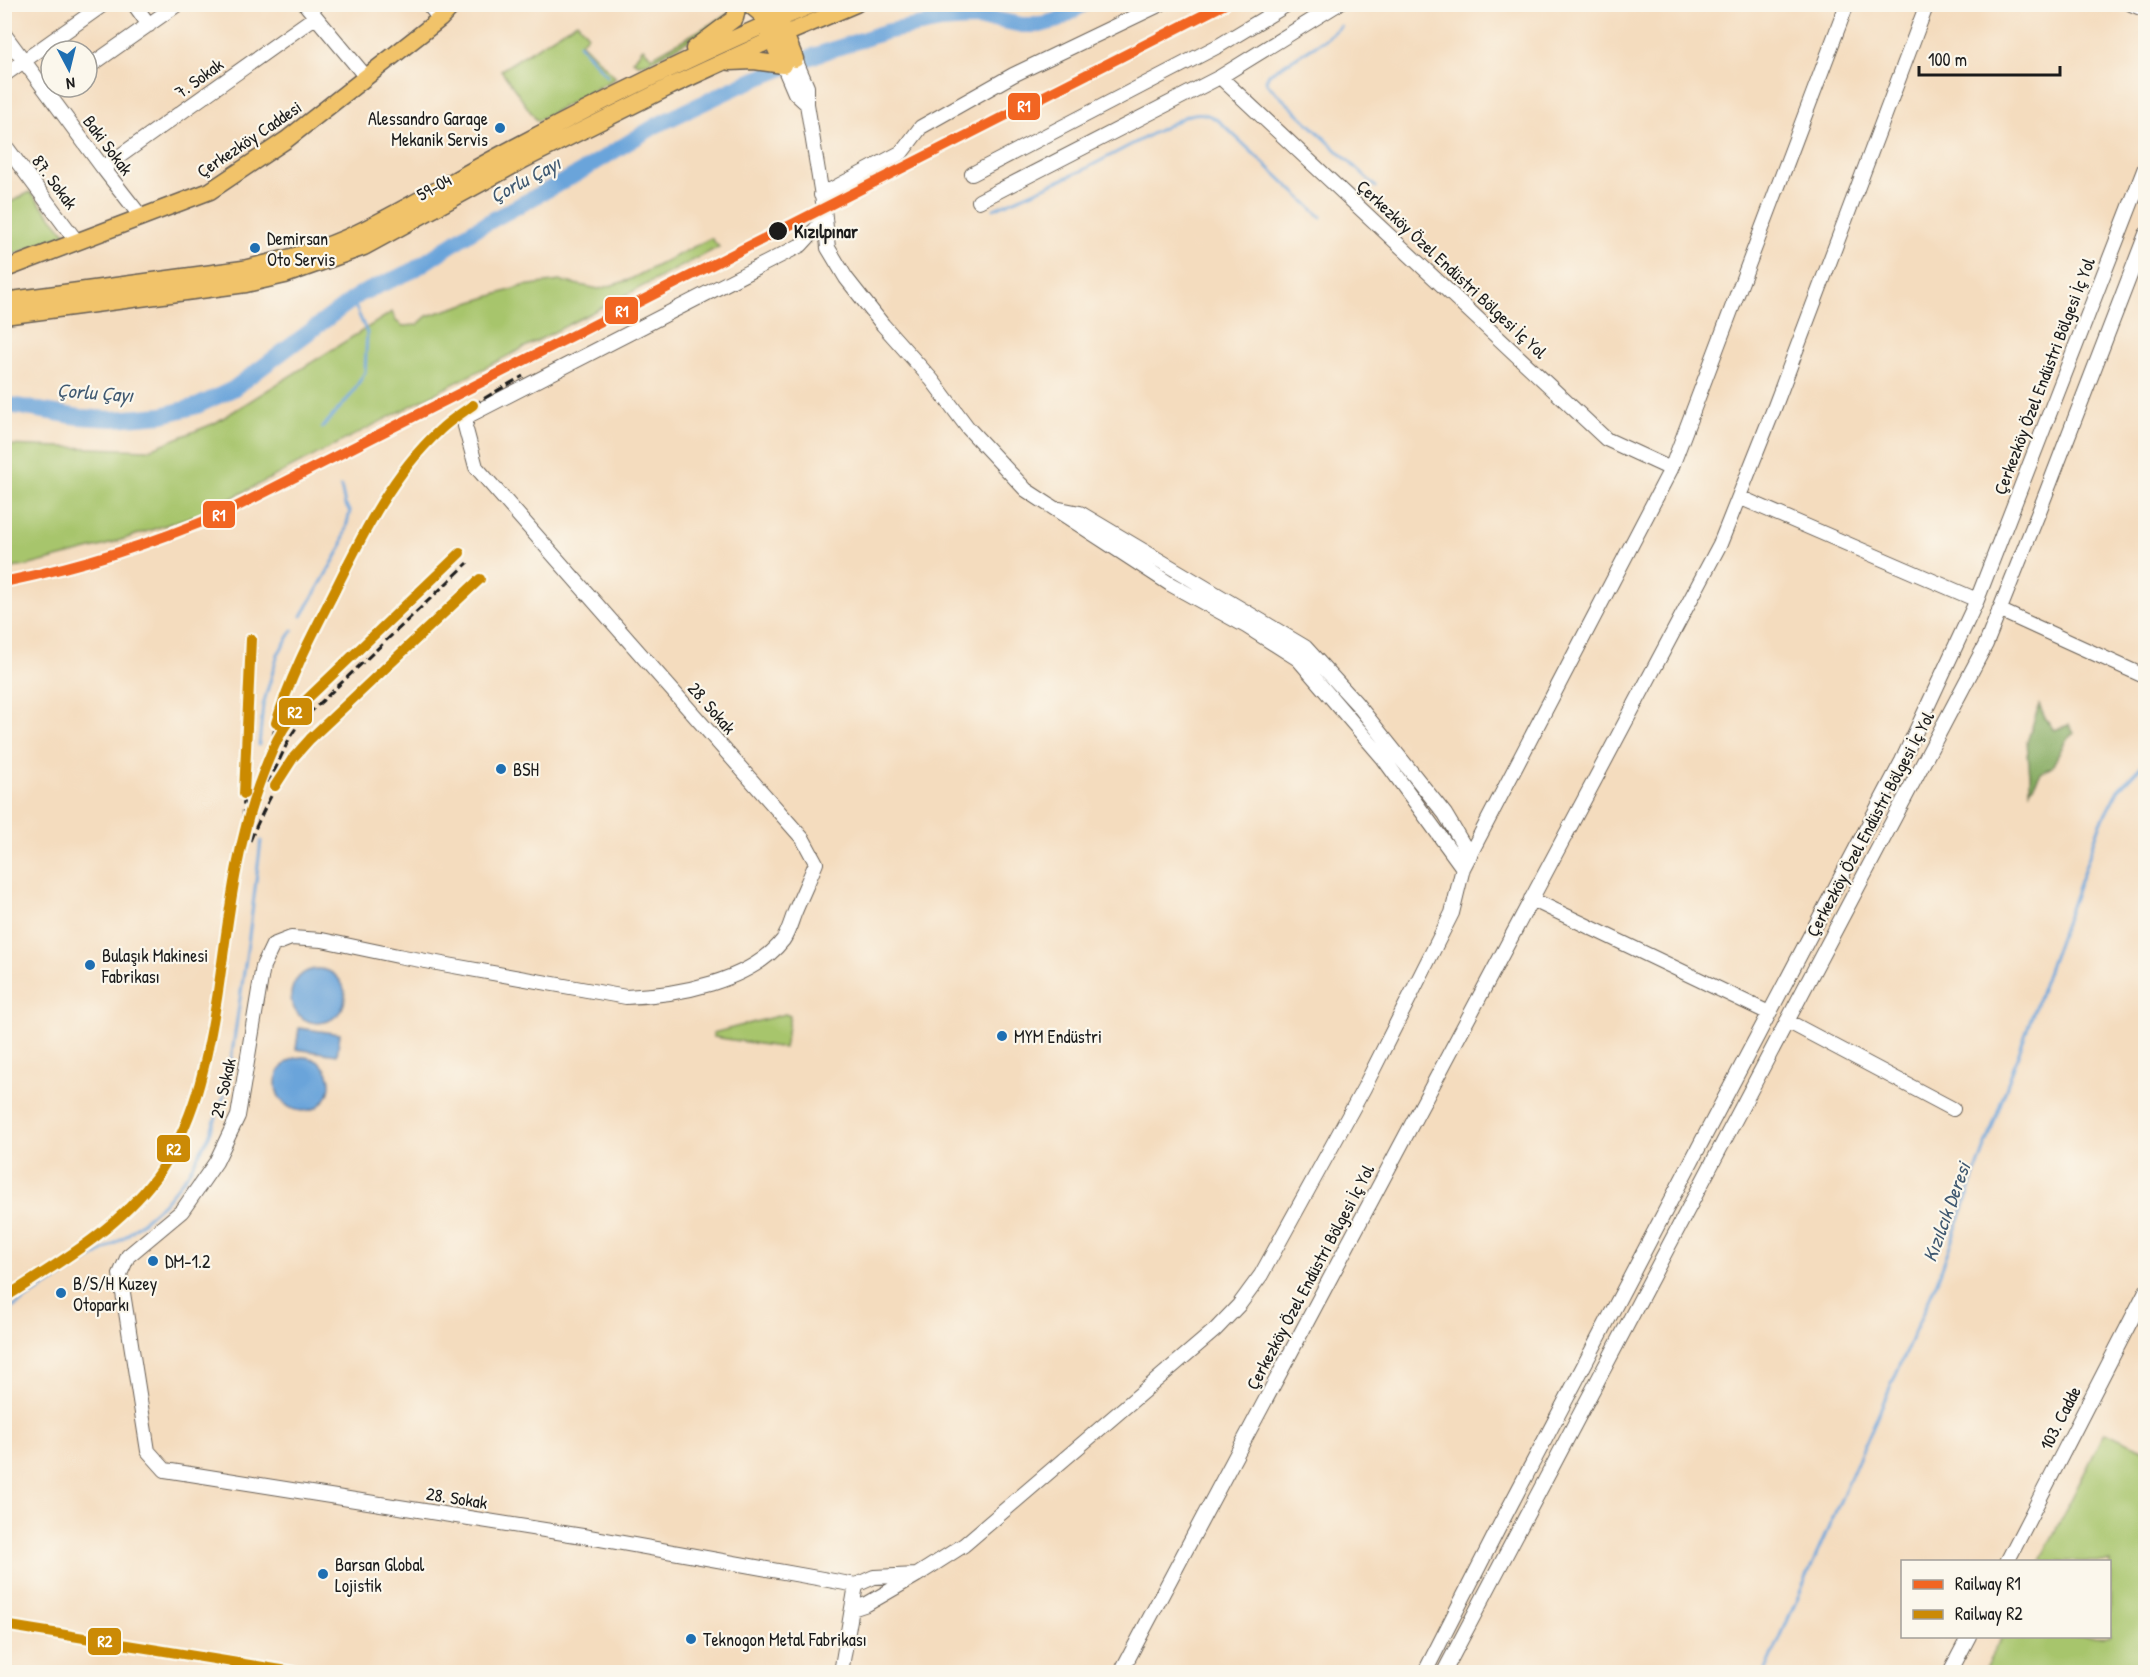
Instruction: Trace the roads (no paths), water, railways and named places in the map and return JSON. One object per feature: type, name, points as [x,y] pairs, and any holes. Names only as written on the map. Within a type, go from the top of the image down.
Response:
[{"type":"main road","name":"Çerkezköy Caddesi","points":[[4,271],[210,191],[286,140],[440,19],[454,4]]},
{"type":"main road","points":[[665,70],[735,18],[738,4]]},
{"type":"main road","points":[[749,4],[775,24],[789,62]]},
{"type":"main road","name":"59-04","points":[[4,301],[243,269],[317,248],[358,232],[518,145],[665,70],[775,24],[820,11],[856,4]]},
{"type":"main road","points":[[789,62],[820,11]]},
{"type":"main road","name":"59-04","points":[[4,316],[246,284],[323,263],[364,246],[525,159],[724,62],[775,24]]},
{"type":"main road","points":[[724,62],[789,62]]},
{"type":"street","points":[[4,75],[104,4]]},
{"type":"street","points":[[134,4],[149,25]]},
{"type":"street","points":[[99,60],[178,4]]},
{"type":"street","points":[[305,4],[366,77]]},
{"type":"street","points":[[428,4],[440,19]]},
{"type":"street","points":[[821,195],[902,152],[921,127],[1013,75],[1161,4]]},
{"type":"street","points":[[972,174],[1220,45],[1288,4]]},
{"type":"street","points":[[979,201],[1220,77],[1338,4]]},
{"type":"street","points":[[852,1609],[867,1604],[964,1545],[1215,1330],[1239,1305],[1261,1275],[1416,989],[1452,913],[1466,862],[1671,469],[1846,4]]},
{"type":"street","name":"Çerkezköy Özel Endüstri Bölgesi İç Yol","points":[[1121,1672],[1720,544],[1927,4]]},
{"type":"street","points":[[2131,4],[2145,10]]},
{"type":"street","name":"7. Sokak","points":[[103,168],[315,16]]},
{"type":"street","name":"Baki Sokak","points":[[4,34],[24,62],[39,76]]},
{"type":"street","points":[[789,62],[807,104],[828,248],[852,286],[932,380],[968,428],[1026,490],[1170,584],[1246,626],[1298,659],[1383,758],[1466,862]]},
{"type":"street","name":"Çerkezköy Özel Endüstri Bölgesi İç Yol","points":[[1220,77],[1606,439],[1671,469]]},
{"type":"street","name":"Baki Sokak","points":[[59,99],[103,168],[142,218]]},
{"type":"street","name":"87. Sokak","points":[[4,144],[77,242]]},
{"type":"street","name":"Çerkezköy Özel Endüstri Bölgesi İç Yol","points":[[1425,1672],[1902,761],[1977,600],[2145,165]]},
{"type":"street","name":"28. Sokak","points":[[273,945],[291,938],[322,940],[626,997],[652,996],[704,986],[745,969],[771,952],[785,938],[816,863],[803,839],[476,467],[465,426],[468,416],[801,245],[825,219]]},
{"type":"street","name":"Çerkezköy Özel Endüstri Bölgesi İç Yol","points":[[1444,1672],[1986,644],[2145,234]]},
{"type":"street","points":[[1739,497],[1977,600]]},
{"type":"street","points":[[1999,610],[2145,677]]},
{"type":"street","points":[[1531,899],[1769,1013]]},
{"type":"street","name":"29. Sokak","points":[[120,1274],[128,1256],[182,1211],[216,1162],[238,1116],[263,966],[273,945]]},
{"type":"street","points":[[1787,1021],[1953,1109]]},
{"type":"street","name":"28. Sokak","points":[[120,1274],[148,1451],[165,1470],[588,1537],[856,1585]]},
{"type":"street","name":"103. Cadde","points":[[2008,1560],[2145,1291]]},
{"type":"street","points":[[841,1672],[856,1585],[874,1577],[917,1575]]},
{"type":"street","points":[[1950,1672],[1968,1638]]},
{"type":"water","points":[[318,969],[328,971],[337,977],[343,986],[345,996],[343,1006],[337,1015],[328,1021],[318,1023],[308,1021],[299,1015],[293,1006],[291,996],[293,986],[299,977],[308,971]]},
{"type":"water","points":[[299,1028],[340,1034],[337,1055],[296,1049]]},
{"type":"water","points":[[303,1057],[313,1059],[322,1065],[328,1074],[330,1084],[328,1094],[322,1103],[313,1109],[303,1111],[293,1109],[284,1103],[278,1094],[276,1084],[278,1074],[284,1065],[293,1059]]},
{"type":"waterway","name":"Çorlu Çayı","points":[[4,404],[79,417],[114,419],[162,415],[197,406],[233,389],[360,294],[412,271],[472,231],[577,174],[657,125],[741,85],[816,55],[885,32],[941,21],[968,19],[1040,25],[1058,20],[1084,4]]},
{"type":"waterway","points":[[1341,26],[1324,40],[1269,74],[1266,80],[1267,84],[1376,187]]},
{"type":"waterway","points":[[579,44],[607,76]]},
{"type":"waterway","points":[[994,209],[1081,171],[1184,117],[1199,114],[1207,115],[1220,122],[1321,217]]},
{"type":"waterway","points":[[322,428],[352,394],[365,372],[367,333],[352,299]]},
{"type":"waterway","points":[[302,616],[341,548],[350,511],[345,505],[341,487]]},
{"type":"waterway","points":[[259,745],[263,705],[278,654],[293,630]]},
{"type":"waterway","name":"Kızılcık Deresi","points":[[1765,1672],[1939,1276],[2100,825],[2118,790],[2146,761]]},
{"type":"waterway","points":[[4,1313],[125,1237],[163,1204],[187,1175],[209,1136],[227,1088],[261,841]]},
{"type":"railway","points":[[273,735],[293,678],[309,642],[369,523],[394,482],[408,463],[442,428],[471,407],[523,376]]},
{"type":"railway","points":[[4,1298],[66,1258],[105,1229],[140,1196],[169,1157],[190,1114],[204,1068],[243,836],[259,784],[277,740],[304,702],[460,553]]},
{"type":"railway","points":[[268,785],[290,737],[300,722],[468,563]]},
{"type":"railway","points":[[250,841],[276,787],[310,739],[480,579]]},
{"type":"railway","points":[[243,819],[251,639]]},
{"type":"railway","points":[[4,1625],[294,1672]]},
{"type":"rail line","name":"R1","points":[[4,582],[117,553],[226,512],[1225,4]]},
{"type":"rail line","name":"R2","points":[[276,723],[307,646],[377,510],[422,448],[448,423],[473,405]]},
{"type":"rail line","name":"R2","points":[[4,1298],[66,1258],[105,1229],[140,1196],[169,1157],[190,1114],[204,1068],[243,836],[259,784],[277,740],[304,702],[460,553]]},
{"type":"rail line","name":"R2","points":[[275,786],[293,758],[310,739],[480,579]]},
{"type":"rail line","name":"R2","points":[[244,794],[251,639]]},
{"type":"rail line","name":"R2","points":[[4,1625],[294,1672]]},
{"type":"place","name":"Alessandro Garage Mekanik Servis","points":[[500,128]]},
{"type":"place","name":"Kızılpınar","points":[[778,231]]},
{"type":"place","name":"Demirsan Oto Servis","points":[[255,248]]},
{"type":"place","name":"BSH","points":[[501,769]]},
{"type":"place","name":"Bulaşık Makinesi Fabrikası","points":[[90,965]]},
{"type":"place","name":"MYM Endüstri","points":[[1002,1036]]},
{"type":"place","name":"DM-1.2","points":[[153,1261]]},
{"type":"place","name":"B/S/H Kuzey Otoparkı","points":[[61,1293]]},
{"type":"place","name":"Barsan Global Lojistik","points":[[323,1574]]},
{"type":"place","name":"Teknogon Metal Fabrikası","points":[[691,1639]]}]
